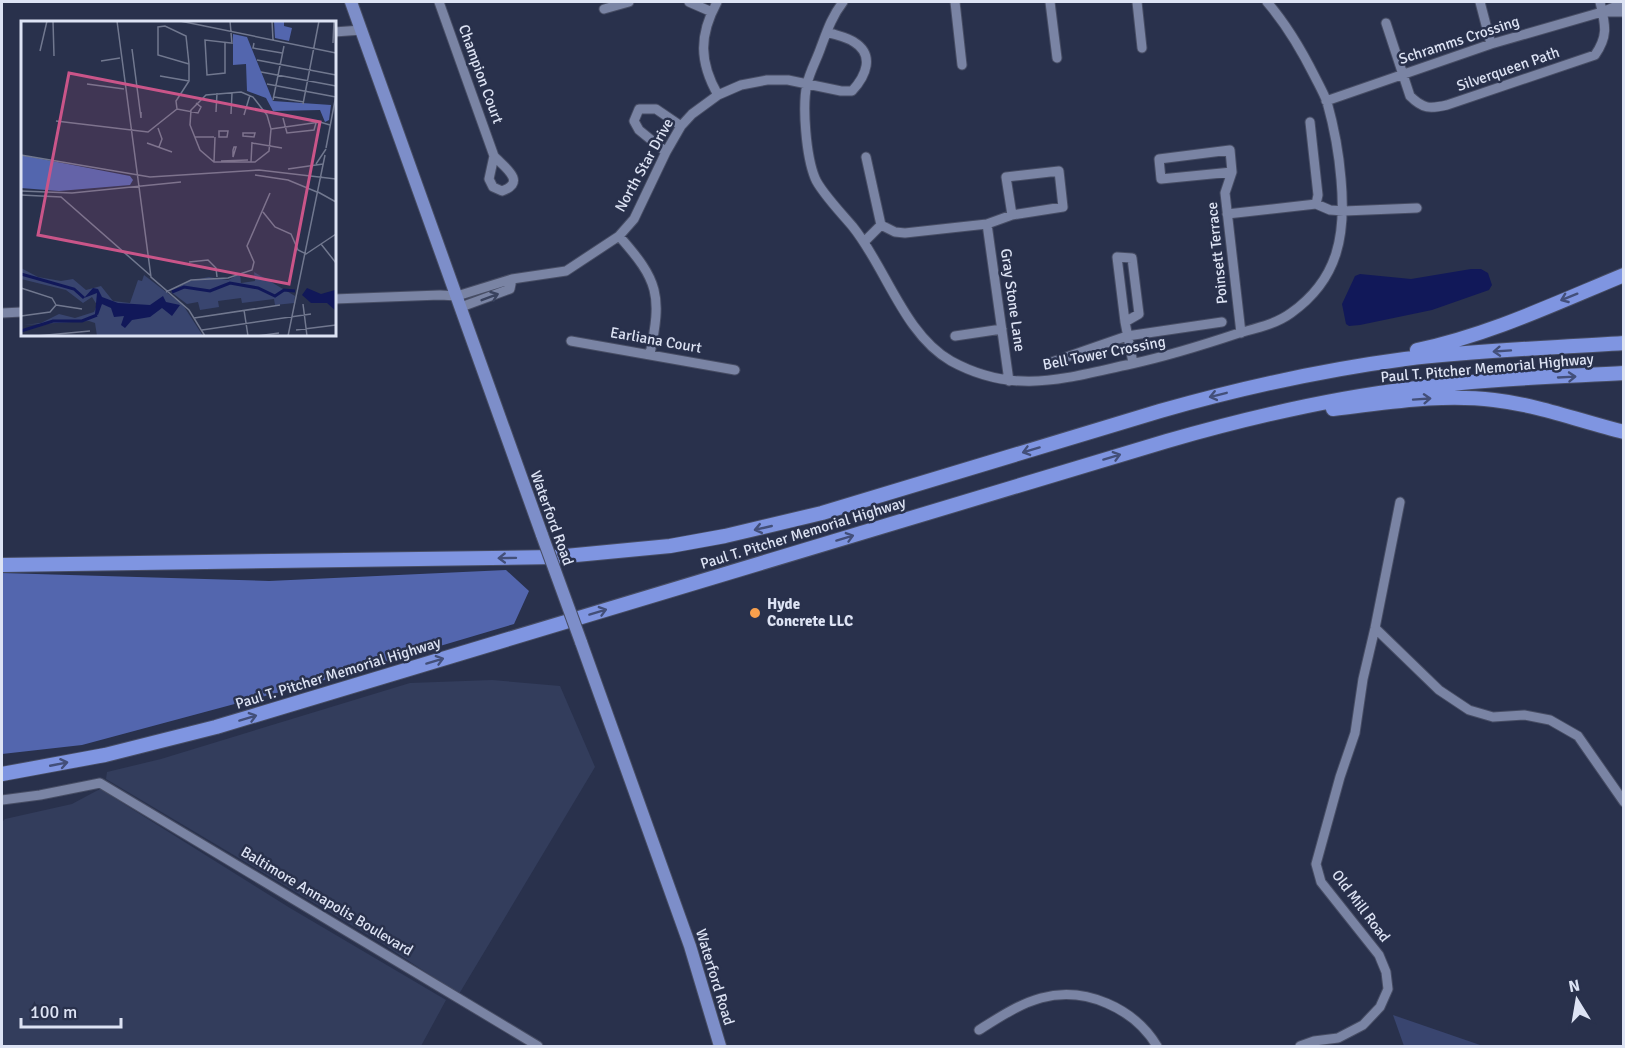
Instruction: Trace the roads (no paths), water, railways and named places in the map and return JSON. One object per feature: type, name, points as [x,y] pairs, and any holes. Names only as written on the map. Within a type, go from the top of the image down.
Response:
[{"type":"highway","points":[[1302,375],[1357,361],[1453,343],[1623,275]]},
{"type":"highway","name":"Paul T. Pitcher Memorial Highway","points":[[2,565],[555,557],[670,546],[725,536],[822,513],[1170,408],[1302,375],[1407,359],[1623,344]]},
{"type":"highway","name":"Paul T. Pitcher Memorial Highway","points":[[2,774],[105,755],[216,727],[1167,441],[1280,411],[1411,388],[1503,380],[1623,374]]},
{"type":"highway","points":[[1280,411],[1307,412],[1419,399],[1466,398],[1518,404],[1621,432]]},
{"type":"main road","name":"Waterford Road","points":[[354,2],[362,30],[690,946],[720,1047]]},
{"type":"street","name":"Champion Court","points":[[439,2],[494,156]]},
{"type":"street","points":[[604,9],[629,2]]},
{"type":"street","points":[[688,2],[712,12]]},
{"type":"street","points":[[717,2],[712,12],[703,47],[705,68],[718,95]]},
{"type":"street","name":"Bell Tower Crossing","points":[[843,2],[832,16],[807,84],[804,111],[815,180],[864,242],[910,320],[928,343],[948,359],[967,369],[1009,381],[1047,382],[1176,354],[1266,326],[1289,315],[1312,296],[1329,271],[1341,240],[1344,211],[1339,155],[1326,101],[1298,43],[1267,2]]},
{"type":"street","points":[[955,2],[962,65]]},
{"type":"street","points":[[1050,2],[1057,58]]},
{"type":"street","points":[[1137,2],[1142,48]]},
{"type":"street","points":[[1480,2],[1491,44]]},
{"type":"street","name":"Schramms Crossing","points":[[1326,101],[1601,7],[1623,3]]},
{"type":"street","name":"Schramms Crossing","points":[[1601,7],[1623,12]]},
{"type":"street","name":"Silverqueen Path","points":[[1403,75],[1410,96],[1419,105],[1430,109],[1595,55],[1603,43],[1601,7]]},
{"type":"street","points":[[1386,23],[1403,75]]},
{"type":"street","points":[[336,32],[362,30]]},
{"type":"street","name":"North Star Drive","points":[[336,299],[440,295],[459,302],[512,279],[566,271],[619,236],[634,219],[681,126],[692,114],[718,95],[741,85],[767,80],[788,80],[841,92],[852,91],[864,75],[868,59],[865,51],[854,41],[827,32]]},
{"type":"street","points":[[666,152],[639,130],[634,121],[639,109],[656,109],[681,126]]},
{"type":"street","points":[[1310,122],[1318,195],[1316,204]]},
{"type":"street","points":[[1230,150],[1232,172],[1161,178],[1159,159],[1230,150]]},
{"type":"street","points":[[866,158],[882,225],[895,232],[905,233],[987,224],[1012,215],[1063,207],[1059,171],[1006,177],[1012,215]]},
{"type":"street","name":"Poinsett Terrace","points":[[1232,172],[1225,193],[1240,333]]},
{"type":"street","points":[[1227,214],[1316,204],[1330,210],[1344,211],[1417,208]]},
{"type":"street","name":"Gray Stone Lane","points":[[987,224],[1009,381]]},
{"type":"street","points":[[864,242],[882,225]]},
{"type":"street","points":[[619,236],[642,261],[650,275],[656,298],[657,321],[650,354]]},
{"type":"street","points":[[1125,322],[1139,314],[1132,258],[1117,258],[1118,280],[1127,336],[1133,363]]},
{"type":"street","points":[[2,313],[21,312]]},
{"type":"street","points":[[1052,362],[1127,336],[1222,322]]},
{"type":"street","points":[[955,336],[1002,329]]},
{"type":"street","name":"Earliana Court","points":[[572,341],[735,370]]},
{"type":"street","name":"Old Mill Road","points":[[1300,1047],[1314,1041],[1338,1038],[1363,1025],[1380,1007],[1388,989],[1386,972],[1379,955],[1321,882],[1316,864],[1340,777],[1355,733],[1363,678],[1400,502]]},
{"type":"street","points":[[1375,628],[1439,690],[1469,710],[1493,717],[1524,715],[1550,720],[1578,736],[1623,802]]},
{"type":"street","name":"Baltimore Annapolis Boulevard","points":[[2,801],[100,783],[538,1047]]},
{"type":"street","points":[[979,1030],[1040,998],[1079,996],[1094,998],[1120,1009],[1140,1024],[1157,1047]]},
{"type":"place","name":"Hyde Concrete LLC","points":[[755,613]]}]
